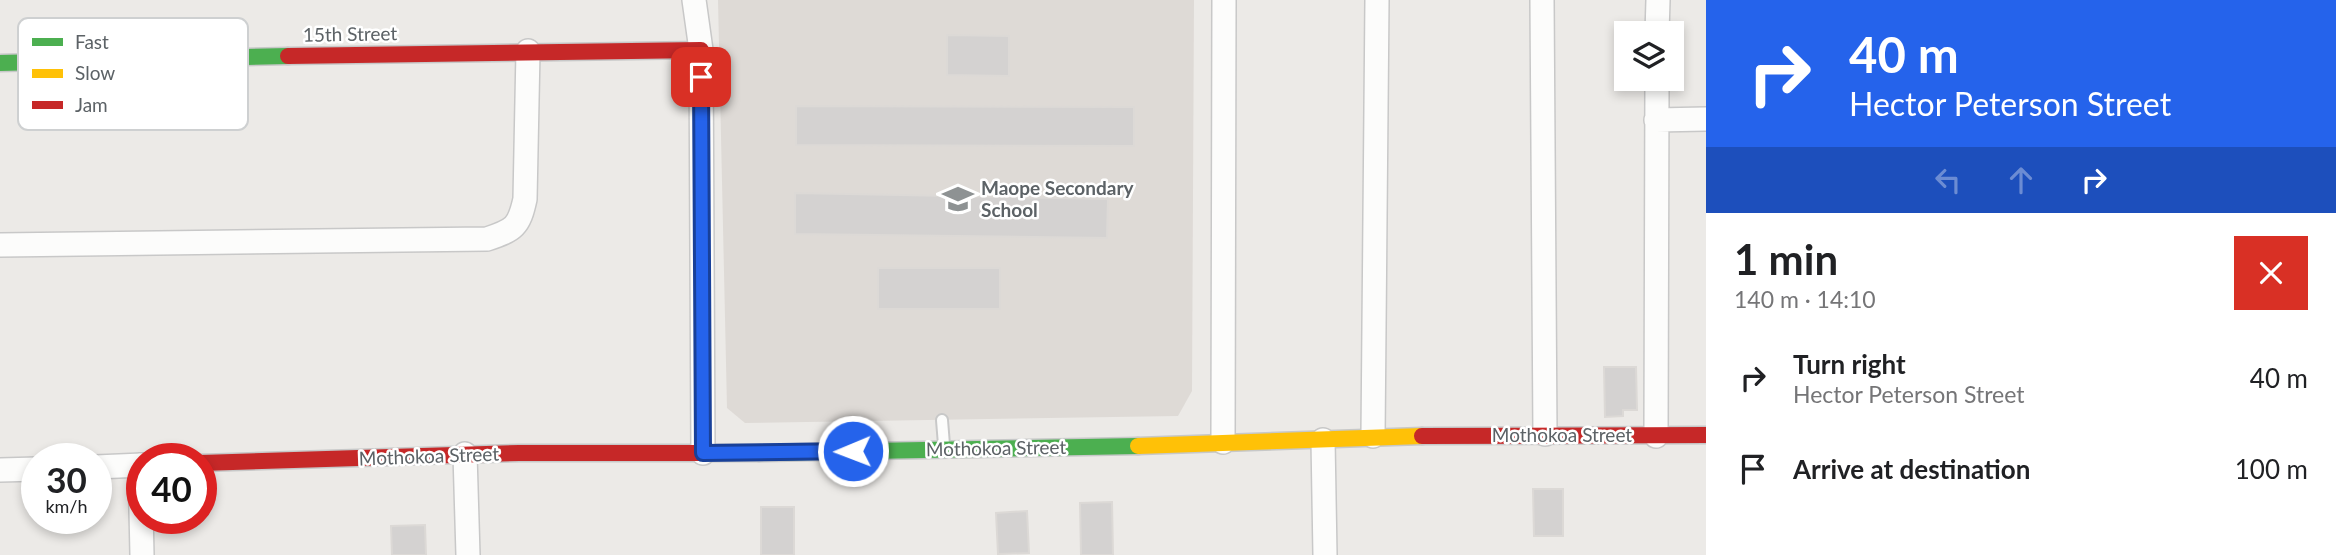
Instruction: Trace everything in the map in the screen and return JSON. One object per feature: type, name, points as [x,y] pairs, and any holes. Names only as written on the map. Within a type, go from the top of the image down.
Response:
[{"type":"street","points":[[694,0],[701,50],[703,453]]},
{"type":"street","points":[[1223,442],[1224,0]]},
{"type":"street","points":[[1373,436],[1377,0]]},
{"type":"street","points":[[1542,0],[1545,434]]},
{"type":"street","points":[[1657,21],[1658,0]]},
{"type":"street","name":"15th Street","points":[[248,57],[701,50]]},
{"type":"street","points":[[0,244],[487,239],[511,231],[521,217],[525,199],[528,51]]},
{"type":"street","name":"15th Street","points":[[0,63],[18,63]]},
{"type":"street","points":[[1656,436],[1657,91]]},
{"type":"street","points":[[1657,120],[1706,119]]},
{"type":"street","name":"Mothokoa Street","points":[[217,462],[465,454],[944,449],[1323,440],[1373,436],[1706,435]]},
{"type":"street","points":[[1323,440],[1325,555]]},
{"type":"street","points":[[465,454],[468,555]]},
{"type":"street","points":[[0,470],[21,469]]},
{"type":"street","points":[[142,534],[142,555]]},
{"type":"lane","points":[[942,420],[944,449]]},
{"type":"shaded area","name":"Maope Secondary School","points":[[718,0],[1194,0],[1192,391],[1178,416],[745,423],[727,408]]},
{"type":"building","points":[[947,35],[1009,36],[1009,76],[947,75]]},
{"type":"building","points":[[796,106],[1134,107],[1134,146],[796,145]]},
{"type":"building","points":[[795,193],[1108,199],[1107,238],[795,234]]},
{"type":"building","points":[[878,268],[1000,268],[1000,309],[878,309]]},
{"type":"building","points":[[1604,367],[1636,367],[1637,410],[1623,410],[1623,416],[1605,417]]},
{"type":"building","points":[[1533,489],[1563,489],[1563,536],[1534,536]]},
{"type":"building","points":[[1112,502],[1113,555],[1081,555],[1080,503]]},
{"type":"building","points":[[761,507],[794,507],[794,555],[761,555]]},
{"type":"building","points":[[1027,511],[1029,553],[998,554],[996,513]]},
{"type":"building","points":[[425,525],[426,555],[392,555],[391,526]]},
{"type":"traffic: fast","points":[[248,57],[288,56]]},
{"type":"traffic: fast","points":[[0,63],[18,63]]},
{"type":"traffic: fast","points":[[759,453],[1138,446]]},
{"type":"traffic: slow","points":[[1138,446],[1422,436]]},
{"type":"traffic: jam","points":[[288,56],[701,50]]},
{"type":"traffic: jam","points":[[1422,436],[1706,435]]},
{"type":"traffic: jam","points":[[217,462],[519,453],[759,453]]},
{"type":"place","name":"Maope Secondary School","points":[[958,199]]},
{"type":"route","points":[[701,77],[703,453],[853,451]]}]
